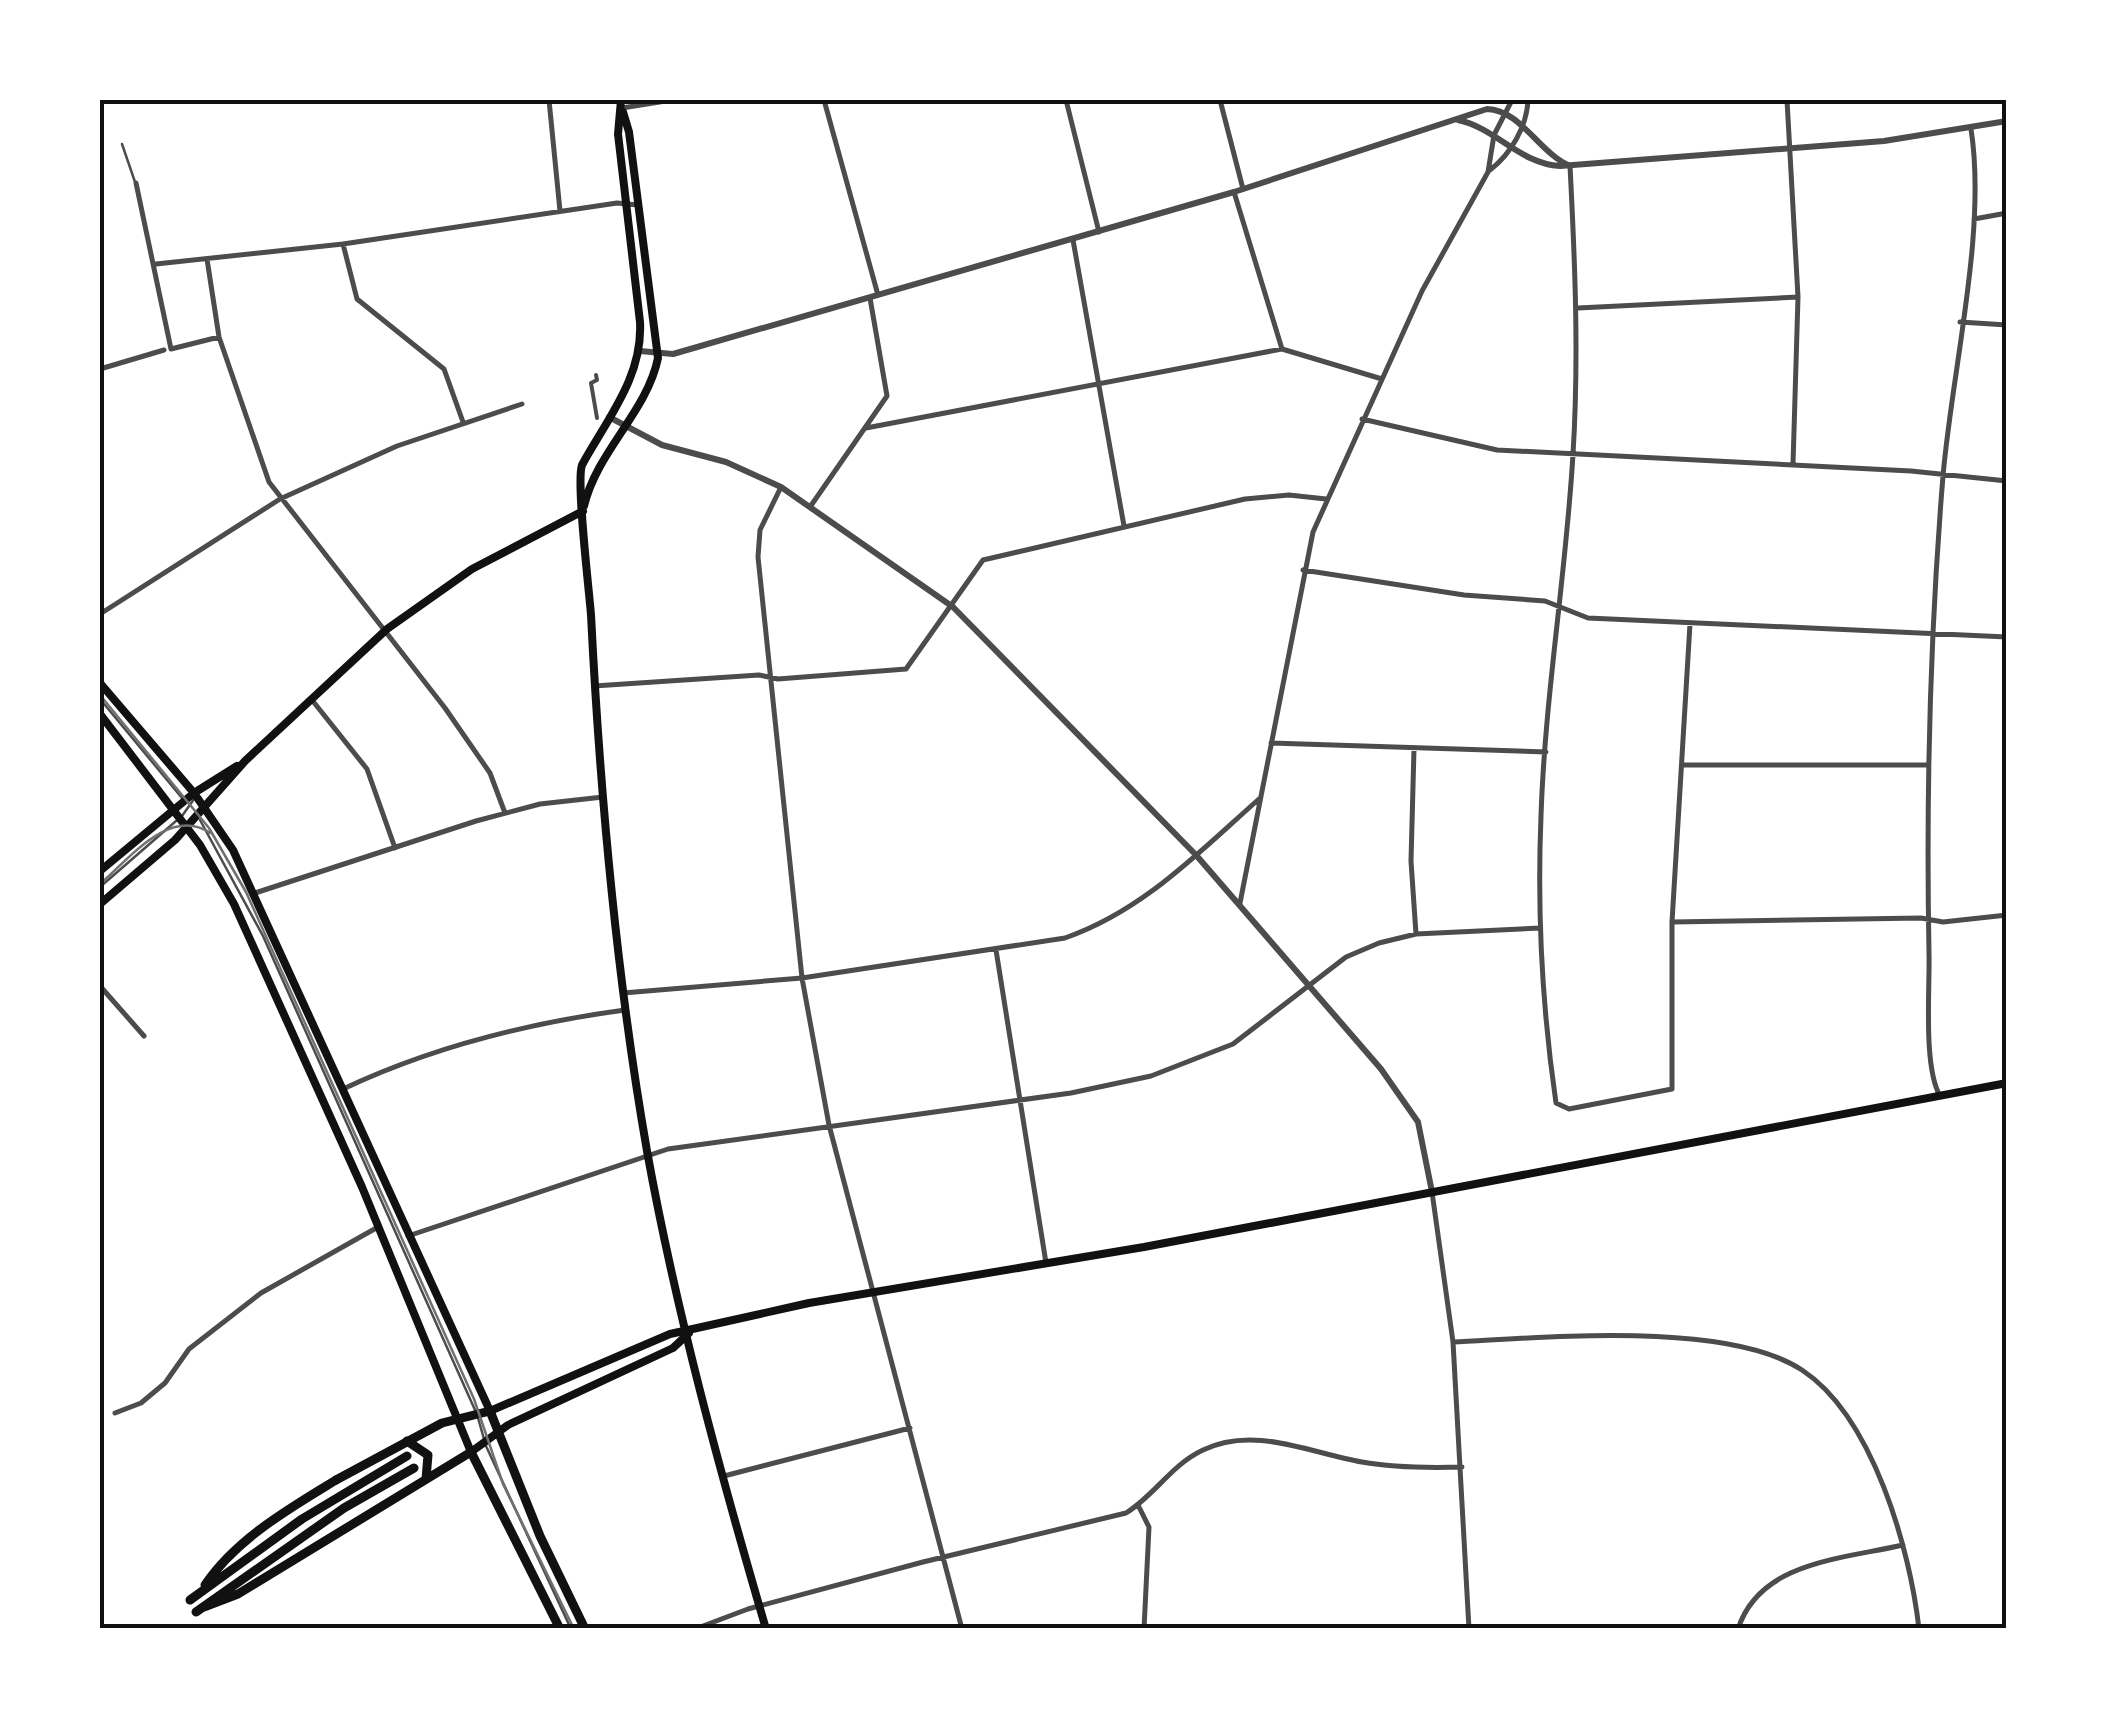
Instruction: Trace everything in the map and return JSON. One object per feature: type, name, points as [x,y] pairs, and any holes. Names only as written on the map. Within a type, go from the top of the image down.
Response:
[{"type":"main road","points":[[622,104],[618,134],[640,351],[631,379],[579,471],[603,798],[625,1010],[648,1155],[688,1333],[766,1629]]},
{"type":"main road","points":[[100,871],[176,814],[205,806],[310,698],[387,629],[472,568],[584,511],[592,480],[649,384],[658,354],[622,104]]},
{"type":"main road","points":[[100,683],[205,806],[255,893],[408,1236],[437,1289],[540,1536],[585,1629]]},
{"type":"main road","points":[[100,714],[212,862],[240,917],[378,1227],[471,1452],[560,1629]]},
{"type":"main road","points":[[100,904],[186,827],[194,792],[245,762]]},
{"type":"main road","points":[[201,1592],[218,1566],[274,1520],[336,1480],[459,1418],[490,1411],[670,1334],[871,1292],[1046,1264],[2007,1082]]},
{"type":"main road","points":[[414,1468],[328,1519],[200,1609],[238,1594],[498,1432],[674,1348],[688,1333]]},
{"type":"main road","points":[[407,1441],[428,1455],[426,1479]]},
{"type":"main road","points":[[190,1600],[302,1519],[407,1456]]},
{"type":"street","points":[[549,100],[560,211]]},
{"type":"street","points":[[622,104],[672,100]]},
{"type":"street","points":[[810,507],[887,396],[874,297],[824,100]]},
{"type":"street","points":[[1066,100],[1099,232]]},
{"type":"street","points":[[1220,100],[1239,190],[1282,349]]},
{"type":"street","points":[[1488,172],[1494,135],[1502,112],[1512,100]]},
{"type":"street","points":[[1240,903],[1303,570],[1326,499],[1429,277],[1488,172],[1511,147],[1522,127],[1528,100]]},
{"type":"street","points":[[1787,100],[1798,297],[1793,464]]},
{"type":"street","points":[[640,351],[673,354],[874,297],[1239,190],[1487,109],[1502,112],[1550,157],[1570,166]]},
{"type":"street","points":[[1458,120],[1494,135],[1538,163],[1570,166],[1788,150],[1971,129],[2007,121]]},
{"type":"street","points":[[1940,1096],[1932,1068],[1928,921],[1932,632],[1943,476],[1974,219],[1971,129]]},
{"type":"street","points":[[1570,166],[1578,308],[1573,454],[1546,752],[1540,928],[1542,994],[1556,1103],[1569,1109],[1672,1089],[1672,922],[1690,624]]},
{"type":"street","points":[[136,183],[156,264],[168,349]]},
{"type":"street","points":[[156,264],[343,244],[560,211],[639,206]]},
{"type":"street","points":[[1974,219],[2007,214]]},
{"type":"street","points":[[1073,240],[1124,526]]},
{"type":"street","points":[[343,244],[358,299],[444,369],[463,422]]},
{"type":"street","points":[[207,258],[220,337],[252,440],[280,499],[387,629],[490,773],[504,813]]},
{"type":"street","points":[[1578,308],[1798,297]]},
{"type":"street","points":[[1960,322],[2007,325]]},
{"type":"street","points":[[100,368],[220,337]]},
{"type":"street","points":[[866,428],[1282,349],[1382,379]]},
{"type":"street","points":[[596,375],[598,380],[591,383],[597,418]]},
{"type":"street","points":[[100,614],[280,499],[376,454],[522,404]]},
{"type":"street","points":[[609,417],[656,443],[726,462],[781,486],[953,607],[1196,855],[1407,1101],[1418,1122],[1432,1192],[1454,1342],[1468,1629]]},
{"type":"street","points":[[1362,420],[1497,450],[1793,464],[2007,482]]},
{"type":"street","points":[[781,486],[760,530],[758,557],[802,978],[828,1125],[962,1629]]},
{"type":"street","points":[[594,686],[906,669],[983,560],[1265,496],[1326,499]]},
{"type":"street","points":[[1303,570],[1560,606],[1588,618],[2007,637]]},
{"type":"street","points":[[310,698],[367,769],[395,848]]},
{"type":"street","points":[[1271,743],[1546,752]]},
{"type":"street","points":[[1414,749],[1410,861],[1416,934]]},
{"type":"street","points":[[1682,765],[1930,765]]},
{"type":"street","points":[[255,893],[504,813],[603,798]]},
{"type":"street","points":[[623,994],[802,978],[1065,938],[1096,927],[1142,900],[1260,798]]},
{"type":"street","points":[[1672,922],[1928,921],[2007,915]]},
{"type":"street","points":[[408,1236],[648,1155],[828,1125],[1095,1089],[1187,1065],[1257,1030],[1346,957],[1416,934],[1540,928]]},
{"type":"street","points":[[996,950],[1046,1264]]},
{"type":"street","points":[[100,986],[144,1036]]},
{"type":"street","points":[[343,1089],[421,1056],[506,1031],[625,1010]]},
{"type":"street","points":[[115,1412],[141,1403],[165,1383],[189,1349],[252,1300],[378,1227]]},
{"type":"street","points":[[1454,1342],[1645,1338],[1736,1347],[1801,1369],[1830,1397],[1867,1452],[1902,1545],[1918,1629]]},
{"type":"street","points":[[724,1476],[910,1428]]},
{"type":"street","points":[[695,1629],[760,1606],[1089,1525],[1138,1505],[1186,1460],[1205,1449],[1236,1442],[1268,1441],[1359,1462],[1462,1467]]},
{"type":"street","points":[[1138,1505],[1148,1526],[1144,1629]]},
{"type":"street","points":[[1738,1629],[1756,1593],[1769,1583],[1804,1568],[1902,1545]]},
{"type":"lane","points":[[122,144],[136,183]]},
{"type":"lane","points":[[100,699],[191,808],[220,851],[264,936],[477,1414],[500,1484],[571,1629]]},
{"type":"lane","points":[[100,887],[176,814]]},
{"type":"tram line","points":[[100,695],[209,828],[246,892],[474,1399],[503,1484],[574,1629]]},
{"type":"tram line","points":[[100,884],[165,831],[195,826],[210,833]]}]
